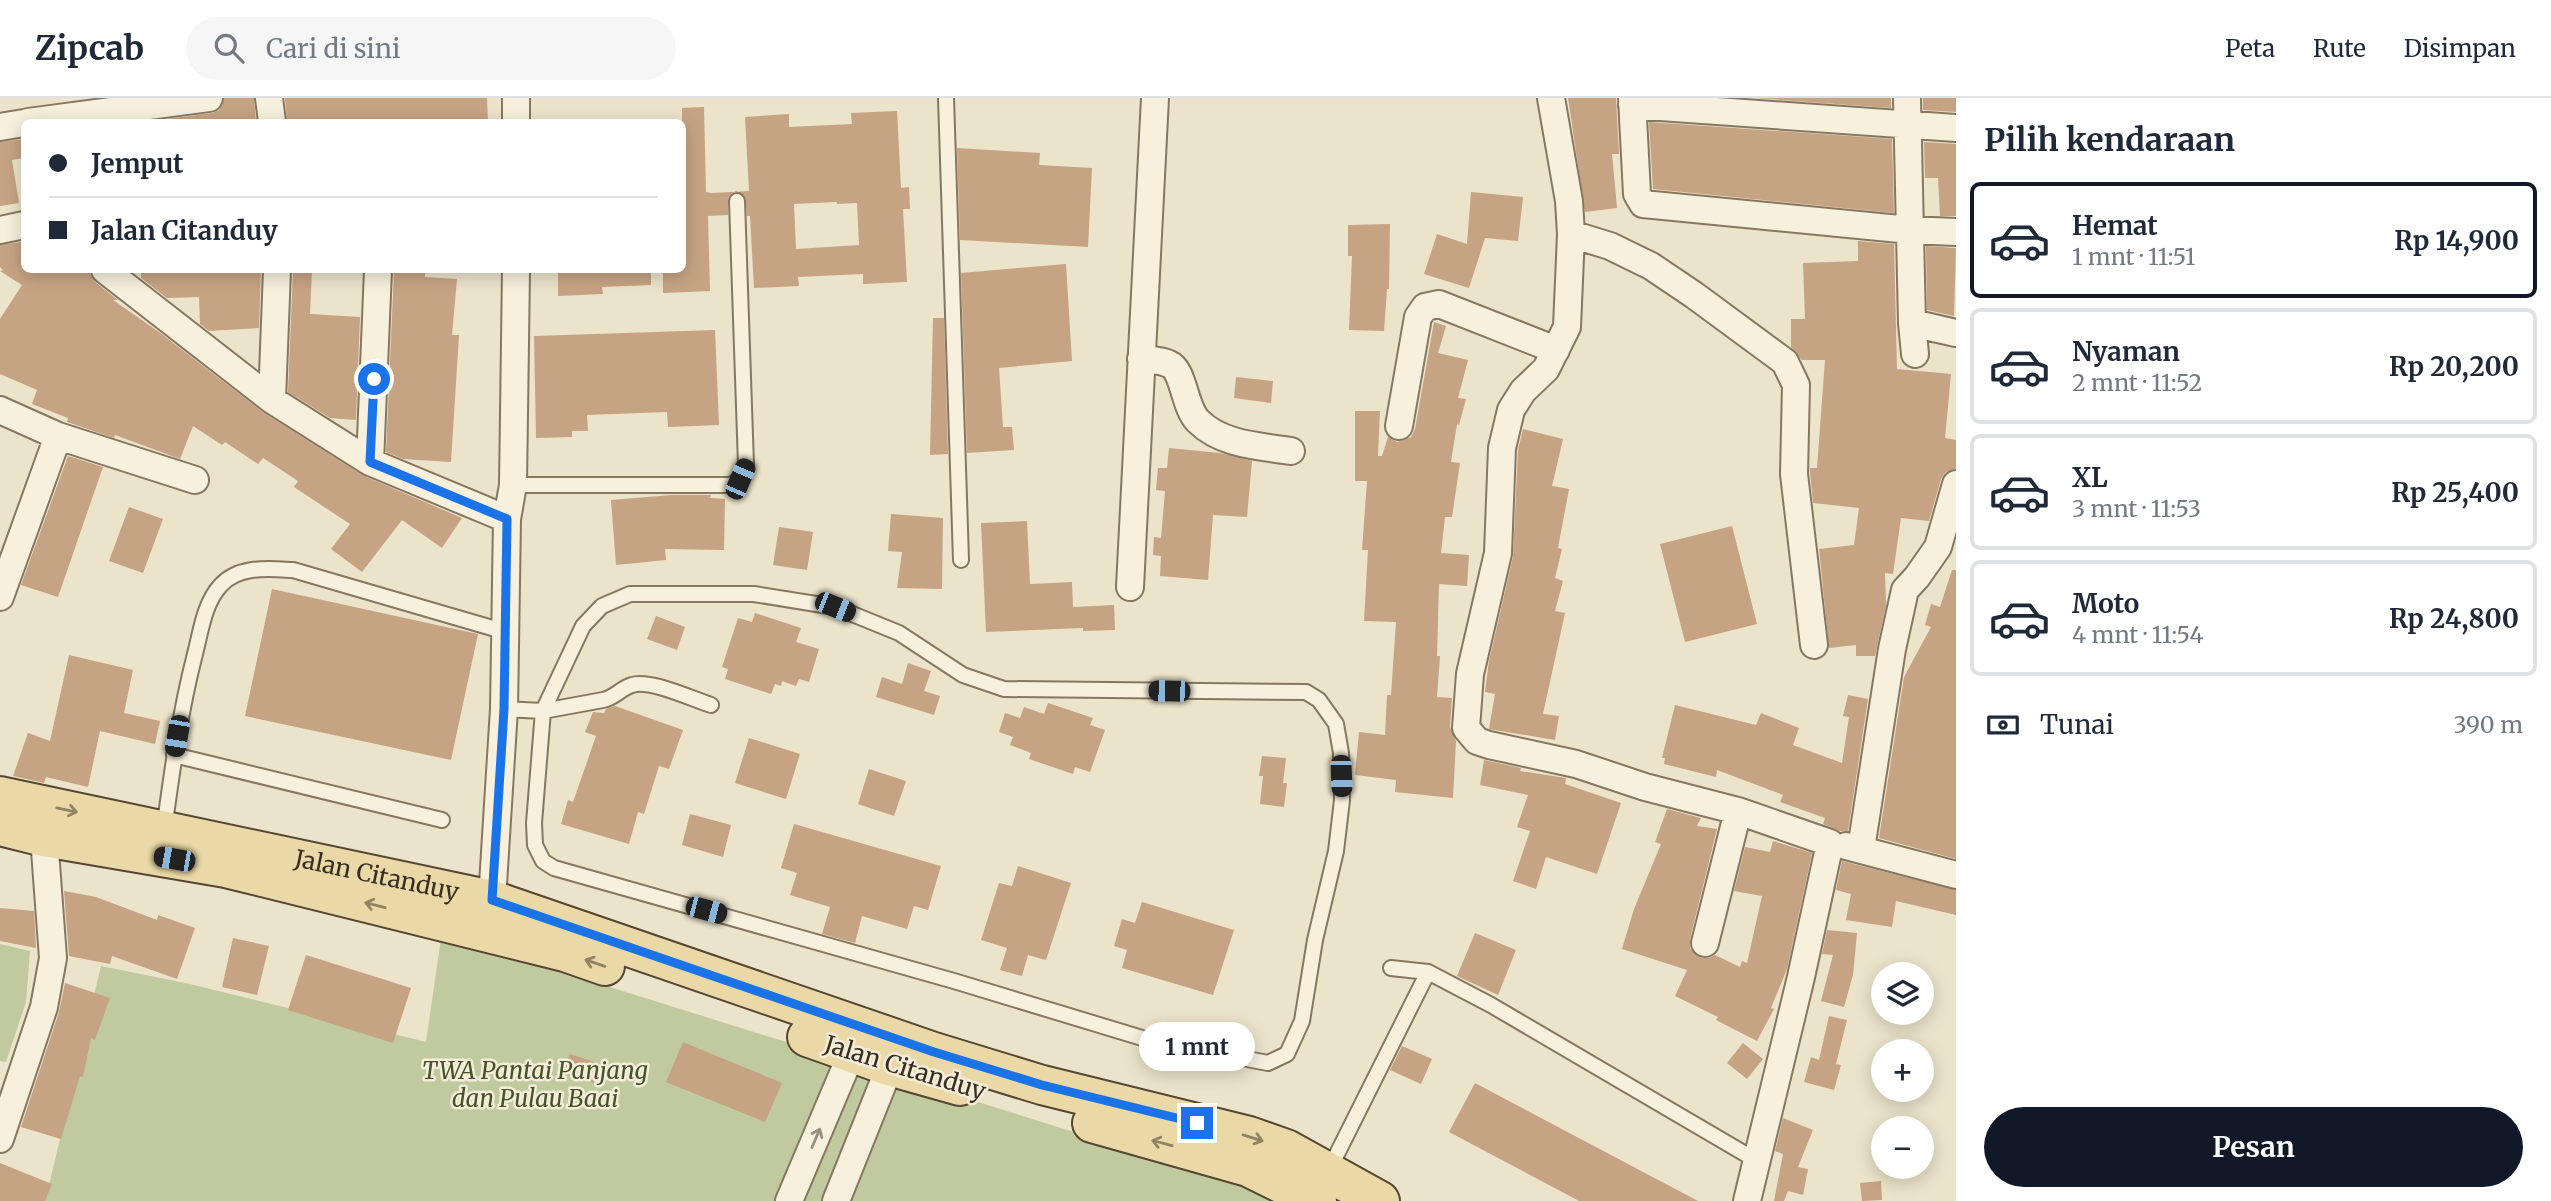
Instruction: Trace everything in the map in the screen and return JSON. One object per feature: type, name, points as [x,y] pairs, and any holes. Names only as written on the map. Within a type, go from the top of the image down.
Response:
[{"type":"main road","name":"Jalan Citanduy","points":[[0,796],[492,900],[895,1053],[1248,1167],[1380,1201]]},
{"type":"main road","name":"Jalan Citanduy","points":[[0,826],[44,837],[226,868],[565,952],[857,1040]]},
{"type":"street","points":[[38,117],[209,98]]},
{"type":"street","points":[[269,98],[272,119]]},
{"type":"street","points":[[516,98],[516,119]]},
{"type":"street","points":[[1130,587],[1155,98]]},
{"type":"street","points":[[1551,98],[1572,234],[1567,327],[1546,369],[1523,391],[1511,410],[1502,448],[1498,553],[1470,674],[1466,728],[1477,741],[1489,745],[1576,764],[1644,787],[1738,811],[1830,843],[1956,875]]},
{"type":"street","points":[[1907,98],[1915,354]]},
{"type":"street","points":[[1956,128],[1632,101],[1637,194],[1643,204],[1910,230],[1956,232]]},
{"type":"street","points":[[0,127],[21,121]]},
{"type":"street","points":[[0,230],[21,226]]},
{"type":"street","points":[[1572,234],[1610,246],[1651,267],[1785,362],[1796,385],[1794,474],[1814,645]]},
{"type":"street","points":[[108,273],[272,401],[370,462],[507,519]]},
{"type":"street","points":[[272,401],[277,273]]},
{"type":"street","points":[[370,462],[378,273]]},
{"type":"street","points":[[492,900],[504,709],[507,519],[513,485],[516,273]]},
{"type":"street","points":[[1399,426],[1418,317],[1425,307],[1438,304],[1556,350]]},
{"type":"street","points":[[1912,323],[1956,332]]},
{"type":"street","points":[[1142,359],[1168,363],[1176,368],[1196,420],[1211,430],[1229,440],[1291,451]]},
{"type":"street","points":[[0,410],[58,436],[195,480]]},
{"type":"street","points":[[0,597],[58,436]]},
{"type":"street","points":[[1861,849],[1892,649],[1905,590],[1938,547],[1956,484]]},
{"type":"street","points":[[1705,943],[1738,811]]},
{"type":"street","points":[[2,1127],[44,1007],[53,957],[44,837]]},
{"type":"street","points":[[1747,1201],[1759,1162],[1830,843]]},
{"type":"street","points":[[789,1201],[857,1040]]},
{"type":"street","points":[[836,1201],[895,1053]]},
{"type":"lane","points":[[947,98],[961,560]]},
{"type":"lane","points":[[513,485],[731,485],[740,479],[746,465],[737,201]]},
{"type":"lane","points":[[164,830],[184,698],[206,609],[222,584],[238,574],[262,568],[293,570],[506,632]]},
{"type":"lane","points":[[630,594],[754,594],[835,607],[899,633],[963,675],[1004,689],[1306,692],[1319,700],[1336,724],[1341,753],[1342,800],[1336,851],[1315,940],[1302,1021],[1287,1054],[1268,1063],[1152,1041],[927,973],[554,868],[542,861],[535,845],[534,823],[543,711],[583,626],[603,606],[630,594]]},
{"type":"lane","points":[[504,709],[543,711],[611,699],[630,685],[643,683],[711,705]]},
{"type":"lane","points":[[174,755],[442,820]]},
{"type":"lane","points":[[1391,968],[1428,972],[1491,1005],[1759,1162]]},
{"type":"lane","points":[[1323,1186],[1428,972]]},
{"type":"green space","name":"TWA Pantai Panjang dan Pulau Baai","points":[[441,938],[565,973],[1253,1188],[1277,1201],[42,1201],[50,1181],[101,966],[190,984],[426,1042]]},
{"type":"green space","points":[[0,944],[30,951],[26,1002],[6,1062],[0,1061]]},
{"type":"building","points":[[224,98],[254,98],[256,119],[167,119],[212,113],[219,110]]},
{"type":"building","points":[[285,98],[487,98],[488,119],[287,119]]},
{"type":"building","points":[[1568,98],[1616,98],[1619,154],[1612,154],[1617,208],[1585,212]]},
{"type":"building","points":[[1756,98],[1891,98],[1891,108]]},
{"type":"building","points":[[1923,98],[1956,98],[1956,112],[1923,110]]},
{"type":"building","points":[[704,107],[706,192],[735,192],[728,197],[728,215],[708,216],[710,291],[663,293],[663,273],[686,273],[686,119],[682,119],[682,108]]},
{"type":"building","points":[[897,111],[901,188],[909,187],[910,209],[903,209],[907,282],[863,284],[863,274],[798,277],[799,286],[754,288],[750,216],[747,216],[745,197],[737,192],[749,191],[745,117],[789,114],[789,127],[852,124],[851,113]],"holes":[[[857,203],[859,245],[796,249],[794,204]]]},
{"type":"building","points":[[1649,122],[1892,139],[1894,213],[1653,189]]},
{"type":"building","points":[[21,139],[21,158],[12,160],[19,203],[0,206],[0,142]]},
{"type":"building","points":[[1924,142],[1956,144],[1956,216],[1940,216],[1938,178],[1925,178]]},
{"type":"building","points":[[957,148],[1040,153],[1039,165],[1092,168],[1088,247],[960,240]]},
{"type":"building","points":[[1471,192],[1523,197],[1518,241],[1485,238],[1469,288],[1424,274],[1437,234],[1467,244]]},
{"type":"building","points":[[1390,224],[1389,289],[1384,331],[1349,330],[1352,256],[1348,256],[1348,225]]},
{"type":"building","points":[[1858,241],[1894,244],[1897,369],[1951,374],[1945,438],[1956,440],[1956,469],[1946,472],[1941,479],[1929,521],[1901,518],[1893,574],[1885,573],[1886,605],[1875,656],[1856,656],[1856,645],[1829,648],[1819,549],[1854,545],[1859,508],[1813,503],[1810,468],[1817,468],[1825,360],[1802,360],[1791,347],[1791,319],[1805,319],[1803,263],[1858,261]]},
{"type":"building","points":[[21,242],[21,273],[90,273],[95,282],[118,300],[113,300],[264,413],[362,475],[462,518],[442,548],[402,520],[362,572],[331,549],[350,524],[294,487],[298,481],[263,458],[258,464],[225,442],[222,445],[193,426],[180,459],[115,435],[114,438],[67,422],[68,418],[32,404],[37,390],[0,374],[0,319],[22,285],[0,271],[3,270],[0,267],[0,245]]},
{"type":"building","points":[[1926,246],[1956,248],[1954,316],[1927,310]]},
{"type":"building","points":[[1066,264],[1072,361],[999,368],[1003,427],[1012,427],[1014,450],[967,453],[961,273]]},
{"type":"building","points":[[141,273],[261,273],[259,328],[209,331],[200,324],[199,297],[167,298],[141,278]]},
{"type":"building","points":[[293,273],[312,273],[310,314],[360,317],[356,420],[330,418],[288,392]]},
{"type":"building","points":[[394,273],[425,273],[425,277],[457,279],[452,335],[459,335],[451,462],[403,459],[386,452]]},
{"type":"building","points":[[558,273],[651,273],[651,285],[602,287],[603,294],[558,296]]},
{"type":"building","points":[[933,318],[944,318],[948,454],[930,455]]},
{"type":"building","points":[[1434,322],[1446,326],[1438,353],[1468,360],[1458,398],[1466,399],[1459,425],[1457,424],[1451,462],[1460,463],[1452,517],[1445,517],[1441,553],[1469,555],[1467,586],[1439,584],[1437,656],[1440,656],[1437,697],[1452,698],[1450,727],[1456,741],[1453,798],[1395,792],[1396,780],[1355,775],[1359,732],[1385,735],[1396,622],[1364,621],[1368,550],[1362,550],[1367,481],[1355,481],[1355,411],[1380,411],[1378,456],[1382,456],[1388,437],[1397,442],[1411,437],[1415,429]]},
{"type":"building","points":[[715,330],[719,425],[668,427],[667,412],[587,415],[588,431],[572,431],[572,437],[536,438],[534,336]]},
{"type":"building","points":[[1236,377],[1273,381],[1271,403],[1234,398]]},
{"type":"building","points":[[1523,429],[1563,439],[1552,486],[1569,489],[1558,548],[1562,549],[1555,578],[1563,581],[1555,611],[1565,613],[1543,714],[1559,716],[1555,740],[1489,729],[1495,694],[1485,692],[1489,661],[1513,557],[1518,450]]},
{"type":"building","points":[[1169,448],[1220,453],[1252,461],[1247,517],[1213,515],[1208,580],[1160,576],[1161,556],[1153,555],[1154,537],[1161,538],[1165,491],[1156,490],[1158,468],[1167,468]]},
{"type":"building","points":[[68,456],[103,467],[58,597],[21,585]]},
{"type":"building","points":[[711,495],[710,498],[725,499],[724,550],[665,549],[666,560],[616,565],[611,500]]},
{"type":"building","points":[[129,507],[163,519],[143,573],[109,561]]},
{"type":"building","points":[[891,514],[943,518],[942,589],[897,588],[902,552],[888,551]]},
{"type":"building","points":[[1027,521],[1030,584],[1072,582],[1073,607],[1114,605],[1115,630],[1083,631],[1083,628],[986,632],[981,523]]},
{"type":"building","points":[[1732,526],[1757,624],[1685,642],[1660,544]]},
{"type":"building","points":[[779,527],[813,532],[807,570],[773,565]]},
{"type":"building","points":[[1952,570],[1956,570],[1956,859],[1879,838],[1904,677],[1931,627],[1925,625],[1931,604],[1940,607]]},
{"type":"building","points":[[272,589],[478,634],[451,760],[245,716]]},
{"type":"building","points":[[755,613],[801,628],[796,642],[819,649],[809,682],[799,679],[796,686],[782,681],[781,686],[775,684],[771,694],[725,679],[728,669],[722,667],[738,618],[752,622]]},
{"type":"building","points":[[656,616],[685,627],[677,650],[647,639]]},
{"type":"building","points":[[69,655],[133,670],[124,713],[160,721],[155,744],[100,731],[88,787],[46,777],[44,783],[13,776],[28,733],[50,741]]},
{"type":"building","points":[[908,663],[931,671],[924,691],[940,696],[934,715],[876,697],[882,677],[902,684]]},
{"type":"building","points":[[1848,695],[1868,699],[1848,831],[1840,831],[1823,824],[1825,818],[1780,802],[1783,795],[1717,770],[1716,777],[1664,764],[1665,758],[1662,758],[1675,705],[1756,725],[1761,713],[1799,728],[1793,745],[1842,763],[1849,717],[1843,716]]},
{"type":"building","points":[[1048,703],[1093,718],[1090,725],[1105,730],[1090,772],[1075,767],[1073,774],[1029,759],[1031,753],[1010,745],[1013,737],[999,732],[1005,713],[1020,718],[1024,707],[1044,714]]},
{"type":"building","points":[[615,706],[683,730],[669,769],[659,766],[644,814],[638,812],[629,844],[561,824],[568,800],[573,802],[596,736],[585,732],[593,712],[604,713],[606,709]]},
{"type":"building","points":[[749,738],[800,754],[786,799],[735,783]]},
{"type":"building","points":[[1262,756],[1286,758],[1284,807],[1260,804],[1263,776],[1259,776]]},
{"type":"building","points":[[1484,760],[1521,768],[1520,771],[1566,778],[1565,784],[1621,803],[1597,874],[1546,857],[1536,889],[1513,881],[1530,831],[1517,827],[1528,795],[1480,785]]},
{"type":"building","points":[[869,769],[906,781],[894,816],[858,804]]},
{"type":"building","points":[[1667,809],[1701,818],[1697,826],[1717,829],[1690,939],[1690,948],[1701,958],[1715,955],[1740,967],[1742,961],[1747,963],[1762,896],[1734,891],[1745,847],[1770,852],[1773,841],[1812,853],[1787,969],[1771,1008],[1774,1009],[1757,1041],[1716,1020],[1718,1017],[1675,996],[1687,970],[1622,949],[1634,909],[1661,844],[1655,842]]},
{"type":"building","points":[[690,814],[731,825],[723,857],[682,845]]},
{"type":"building","points":[[794,824],[941,866],[928,910],[914,906],[907,929],[862,916],[855,943],[822,934],[830,907],[790,895],[797,873],[781,868]]},
{"type":"building","points":[[1842,861],[1956,890],[1956,915],[1896,901],[1892,927],[1846,920],[1851,894],[1836,890]]},
{"type":"building","points":[[1018,866],[1071,883],[1046,960],[1028,955],[1022,976],[1000,970],[1007,948],[981,940],[999,883],[1012,886]]},
{"type":"building","points":[[64,891],[96,897],[157,920],[158,915],[195,928],[177,979],[112,956],[110,964],[69,956]]},
{"type":"building","points":[[1142,902],[1234,930],[1213,995],[1122,968],[1127,950],[1114,946],[1122,919],[1135,923]]},
{"type":"building","points":[[0,908],[34,911],[36,948],[0,941]]},
{"type":"building","points":[[1827,930],[1857,933],[1853,975],[1844,1007],[1821,1001],[1833,955],[1822,954]]},
{"type":"building","points":[[1475,933],[1516,950],[1498,995],[1457,976]]},
{"type":"building","points":[[233,938],[269,946],[257,995],[222,987]]},
{"type":"building","points":[[306,955],[411,988],[393,1043],[288,1010]]},
{"type":"building","points":[[65,983],[110,998],[95,1040],[91,1038],[83,1077],[80,1076],[61,1139],[21,1127],[59,1012]]},
{"type":"building","points":[[1829,1016],[1847,1020],[1836,1064],[1841,1065],[1834,1090],[1804,1082],[1811,1057],[1819,1060]]},
{"type":"building","points":[[683,1042],[782,1083],[765,1122],[666,1082]]},
{"type":"building","points":[[1743,1043],[1763,1059],[1747,1079],[1727,1063]]},
{"type":"building","points":[[1402,1046],[1432,1059],[1421,1084],[1390,1070]]},
{"type":"building","points":[[570,1054],[600,1064],[594,1083],[563,1073]]},
{"type":"building","points":[[1475,1083],[1698,1201],[1579,1201],[1449,1132]]},
{"type":"building","points":[[1783,1118],[1813,1130],[1798,1167],[1808,1169],[1803,1195],[1788,1191],[1784,1201],[1774,1201],[1783,1154],[1775,1151]]},
{"type":"building","points":[[0,1163],[52,1184],[45,1201],[0,1201]]},
{"type":"building","points":[[1881,1181],[1882,1200],[1862,1201],[1860,1183]]},
{"type":"route","points":[[374,379],[370,462],[507,519],[504,709],[492,900],[934,1052],[1042,1085],[1197,1123]]}]
